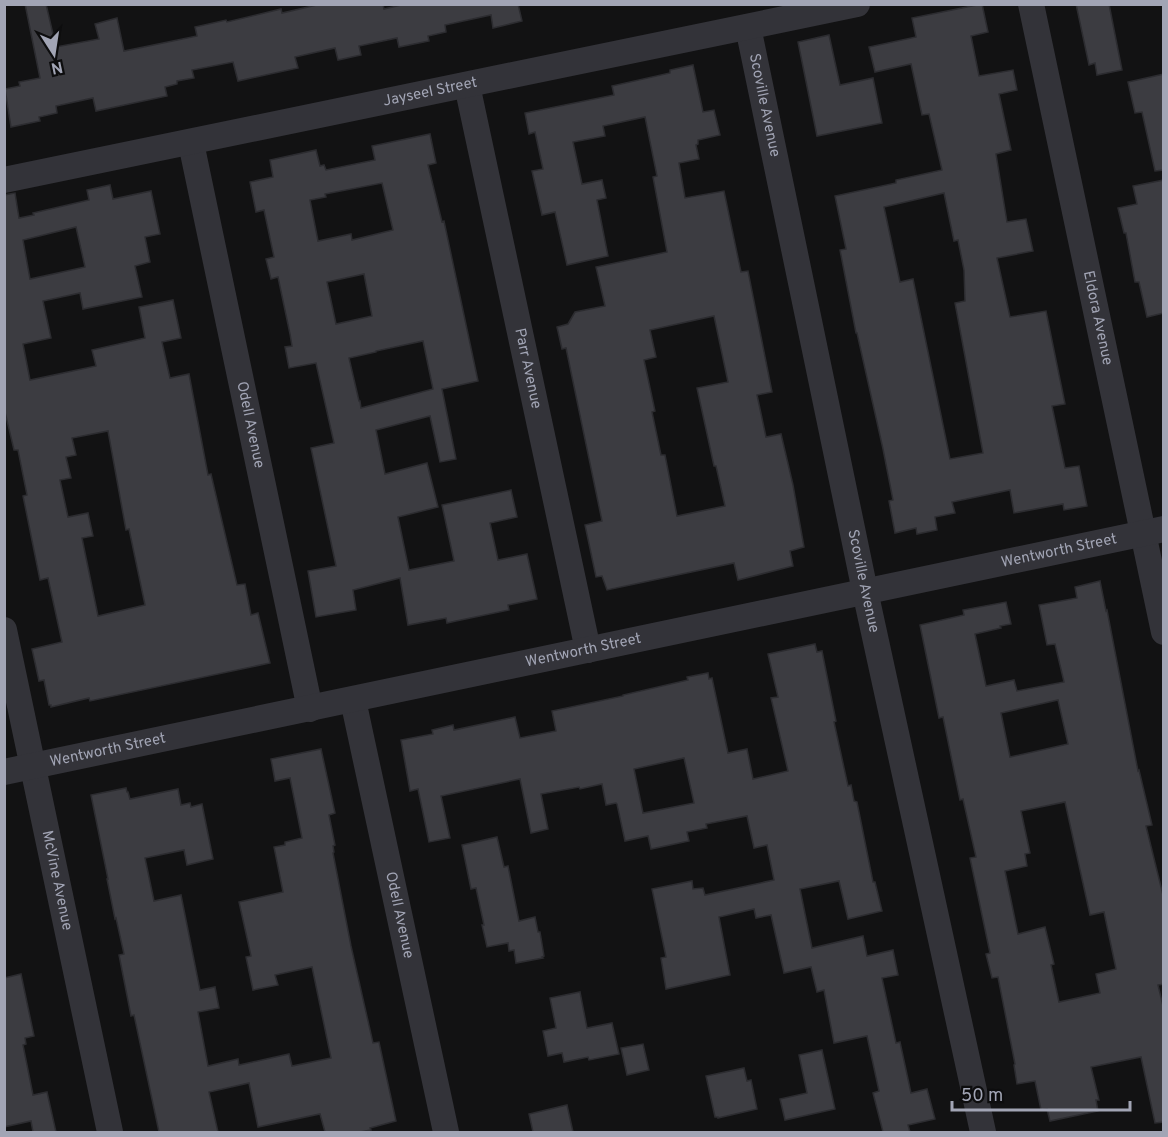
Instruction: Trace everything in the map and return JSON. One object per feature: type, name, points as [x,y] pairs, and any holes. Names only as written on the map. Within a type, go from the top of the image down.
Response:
[{"type":"street","name":"Jayseel Street","points":[[4,180],[857,4]]},
{"type":"street","name":"Eldora Avenue","points":[[1031,4],[1153,532],[1164,632]]},
{"type":"street","name":"Scoville Avenue","points":[[748,27],[865,591],[982,1132]]},
{"type":"street","name":"Parr Avenue","points":[[467,86],[588,650]]},
{"type":"street","name":"Odell Avenue","points":[[191,142],[310,709]]},
{"type":"street","name":"Wentworth Street","points":[[4,772],[1153,532]]},
{"type":"street","name":"McVine Avenue","points":[[4,630],[110,1132]]},
{"type":"street","name":"Odell Avenue","points":[[353,700],[446,1132]]},
{"type":"building","points":[[25,4],[46,4],[56,47],[99,39],[95,24],[117,18],[124,51],[197,36],[195,27],[281,9],[282,13],[321,4],[383,4],[384,9],[405,4],[518,4],[522,21],[493,28],[491,15],[445,25],[446,32],[428,36],[429,41],[399,47],[397,38],[359,46],[361,55],[338,60],[335,48],[295,57],[298,68],[238,81],[233,62],[192,70],[194,78],[177,81],[177,84],[165,87],[167,96],[96,111],[93,98],[56,106],[57,113],[39,117],[40,121],[11,127],[5,89],[20,86],[19,82],[40,78]]},
{"type":"building","points":[[982,4],[988,32],[971,36],[979,76],[1013,70],[1017,90],[999,94],[1011,150],[996,154],[1007,222],[1026,219],[1033,251],[997,258],[1010,317],[1046,311],[1065,404],[1052,406],[1065,468],[1079,466],[1087,506],[1064,510],[1063,504],[1014,513],[1010,490],[952,502],[955,513],[935,517],[937,530],[917,534],[916,528],[895,533],[889,501],[893,500],[840,250],[846,249],[835,196],[942,170],[929,114],[922,115],[911,64],[875,72],[869,47],[916,37],[912,18]],"holes":[[[944,193],[954,241],[958,240],[964,270],[965,301],[955,303],[983,453],[950,459],[913,279],[900,282],[884,207]]]},
{"type":"building","points":[[1076,4],[1109,4],[1122,70],[1097,75],[1095,63],[1089,65]]},
{"type":"building","points":[[829,35],[840,85],[873,78],[882,123],[817,136],[798,42]]},
{"type":"building","points":[[693,65],[703,112],[714,110],[720,135],[698,140],[696,145],[699,159],[679,163],[685,198],[724,191],[741,272],[748,271],[772,392],[757,395],[766,437],[781,434],[804,547],[790,551],[793,566],[738,580],[734,563],[607,590],[602,576],[596,577],[585,525],[602,521],[566,348],[562,349],[557,327],[568,324],[575,312],[605,306],[596,267],[667,252],[653,177],[657,176],[645,117],[603,126],[605,136],[573,142],[582,184],[602,180],[606,198],[597,200],[608,256],[567,265],[555,212],[542,215],[532,171],[543,169],[535,132],[529,134],[525,113],[614,95],[612,86],[670,73],[670,70]],"holes":[[[714,316],[728,382],[697,388],[725,506],[677,516],[665,455],[661,455],[652,412],[655,411],[644,360],[656,357],[650,330]]]},
{"type":"building","points":[[1164,74],[1164,170],[1155,171],[1142,112],[1135,113],[1128,82]]},
{"type":"building","points":[[430,134],[436,163],[428,165],[442,222],[444,221],[478,381],[442,389],[456,459],[440,462],[430,416],[376,430],[385,474],[427,463],[438,507],[398,517],[409,570],[454,561],[442,505],[511,490],[517,517],[490,523],[498,560],[527,554],[537,599],[508,605],[509,610],[447,623],[446,618],[408,625],[400,578],[353,590],[356,610],[316,617],[308,571],[336,566],[311,448],[334,443],[316,363],[289,368],[285,347],[292,346],[278,277],[271,279],[266,259],[274,257],[264,210],[256,212],[250,182],[273,177],[270,160],[316,150],[320,166],[324,165],[326,170],[375,160],[372,146]],"holes":[[[382,183],[393,230],[352,240],[351,234],[318,241],[310,200],[326,197],[325,194]],[[364,274],[372,316],[336,324],[327,282]],[[423,341],[433,389],[361,408],[349,358]]]},
{"type":"building","points":[[1164,180],[1164,313],[1147,317],[1139,282],[1135,282],[1126,233],[1124,233],[1118,208],[1137,204],[1133,186]]},
{"type":"building","points":[[110,185],[113,199],[151,191],[160,234],[145,237],[150,262],[135,266],[142,297],[83,309],[80,293],[43,301],[51,338],[23,344],[30,380],[96,366],[92,350],[145,338],[139,307],[173,300],[181,338],[162,342],[170,378],[189,374],[208,475],[211,474],[237,585],[245,584],[251,615],[258,613],[270,663],[51,707],[44,680],[39,681],[32,649],[62,642],[48,578],[40,580],[23,496],[27,495],[18,450],[14,450],[4,408],[4,195],[15,193],[19,218],[89,200],[87,190]],"holes":[[[76,227],[85,267],[30,279],[23,240]],[[108,431],[126,530],[129,529],[145,605],[98,616],[82,538],[93,536],[88,513],[68,517],[60,480],[71,478],[66,457],[76,455],[72,438]]]},
{"type":"building","points":[[1100,581],[1138,771],[1152,825],[1146,826],[1164,899],[1164,984],[1158,985],[1164,1010],[1164,1122],[1155,1123],[1141,1057],[1091,1067],[1099,1100],[1096,1100],[1098,1111],[1050,1121],[1047,1109],[1041,1110],[1035,1081],[1017,1084],[998,977],[992,978],[986,954],[990,953],[970,858],[976,857],[963,799],[960,800],[943,717],[939,718],[920,625],[964,615],[963,610],[1006,602],[1011,624],[975,634],[986,686],[1014,680],[1017,691],[1064,682],[1055,644],[1047,645],[1039,605],[1077,598],[1075,587]],"holes":[[[1058,700],[1068,744],[1010,757],[1001,713]],[[1065,802],[1090,915],[1104,912],[1116,969],[1096,974],[1100,993],[1059,1002],[1051,965],[1054,964],[1045,927],[1018,934],[1005,871],[1027,866],[1025,854],[1030,853],[1021,811]]]},
{"type":"building","points":[[815,644],[817,652],[822,651],[848,786],[851,785],[854,801],[857,802],[873,882],[875,882],[882,911],[848,919],[839,881],[800,889],[812,948],[863,936],[867,956],[893,950],[898,975],[882,978],[896,1043],[900,1042],[911,1093],[927,1089],[935,1119],[908,1125],[910,1132],[883,1132],[873,1093],[879,1091],[867,1036],[834,1043],[824,990],[817,992],[811,967],[784,973],[771,915],[756,918],[754,909],[719,917],[730,975],[666,989],[661,958],[666,957],[652,889],[692,881],[693,889],[703,888],[705,895],[774,880],[767,845],[754,848],[747,816],[706,824],[707,828],[687,832],[689,841],[651,849],[648,836],[625,841],[617,804],[606,805],[602,784],[541,794],[548,829],[531,833],[520,779],[441,796],[450,838],[429,842],[418,789],[410,791],[401,740],[433,734],[432,730],[453,725],[454,730],[515,717],[520,738],[556,731],[552,711],[623,696],[708,673],[709,679],[712,678],[728,753],[747,749],[753,779],[788,771],[771,698],[778,697],[768,654]],"holes":[[[684,758],[694,803],[643,813],[634,769]]]},
{"type":"building","points":[[321,749],[335,813],[329,815],[335,845],[333,853],[351,946],[373,1043],[379,1042],[396,1121],[360,1132],[325,1132],[320,1114],[258,1127],[249,1083],[209,1092],[218,1132],[159,1132],[134,1015],[131,1016],[119,955],[124,954],[91,795],[126,788],[130,799],[178,789],[181,805],[190,803],[191,807],[202,804],[213,859],[187,865],[184,850],[145,858],[154,901],[181,895],[200,990],[215,987],[219,1008],[198,1012],[208,1066],[238,1059],[239,1065],[289,1054],[292,1066],[331,1058],[312,967],[275,975],[278,985],[253,990],[246,957],[251,956],[239,902],[283,892],[274,847],[302,838],[290,778],[275,781],[271,759]]},
{"type":"building","points":[[497,837],[504,867],[508,866],[519,921],[535,917],[538,932],[540,932],[543,958],[516,963],[514,950],[509,951],[508,943],[487,947],[476,888],[471,889],[462,845]]},
{"type":"building","points":[[21,974],[34,1036],[25,1038],[26,1044],[23,1045],[33,1095],[47,1092],[56,1132],[33,1132],[31,1121],[4,1127],[4,978]]},
{"type":"building","points":[[580,992],[587,1028],[612,1023],[619,1054],[564,1062],[562,1053],[548,1056],[543,1031],[556,1028],[550,998]]},
{"type":"building","points":[[643,1044],[649,1070],[627,1075],[621,1048]]},
{"type":"building","points":[[822,1050],[835,1109],[785,1120],[780,1099],[807,1093],[799,1055]]},
{"type":"building","points":[[744,1068],[747,1081],[751,1080],[757,1109],[715,1117],[706,1076]]},
{"type":"building","points":[[567,1105],[573,1132],[533,1132],[529,1114]]}]
